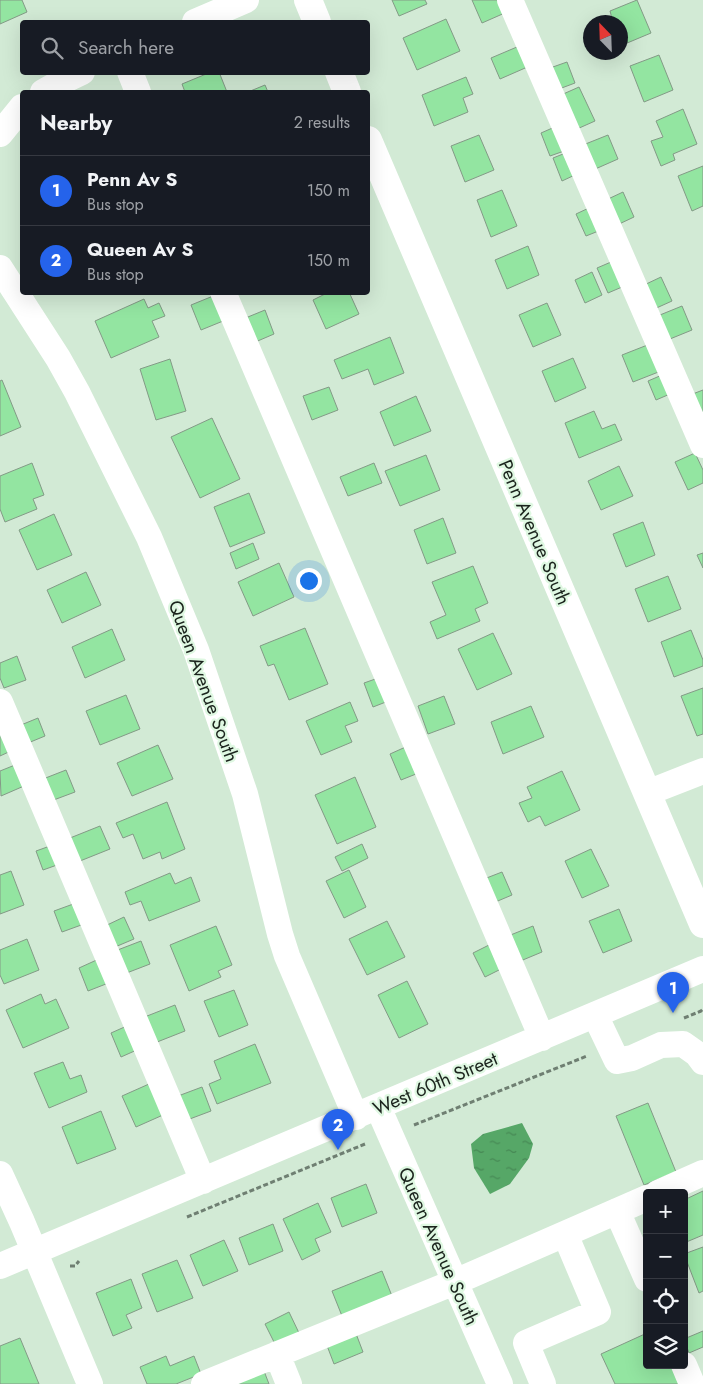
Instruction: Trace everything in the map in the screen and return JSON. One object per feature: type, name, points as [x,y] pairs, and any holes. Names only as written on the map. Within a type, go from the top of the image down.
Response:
[{"type":"main road","points":[[308,0],[316,20]]},
{"type":"main road","points":[[340,75],[346,90]]},
{"type":"main road","name":"Penn Avenue South","points":[[370,145],[703,924]]},
{"type":"street","points":[[200,20],[246,0]]},
{"type":"street","points":[[510,0],[703,445]]},
{"type":"street","points":[[46,90],[75,75]]},
{"type":"street","points":[[131,75],[137,90]]},
{"type":"street","points":[[0,134],[20,109]]},
{"type":"street","name":"Queen Avenue South","points":[[0,268],[58,358],[81,400],[148,538],[196,650],[245,794],[280,934],[288,956],[455,1282],[500,1384]]},
{"type":"street","points":[[224,295],[542,1038]]},
{"type":"street","points":[[0,702],[204,1181]]},
{"type":"street","points":[[647,793],[703,771]]},
{"type":"street","name":"West 60th Street","points":[[0,1266],[703,970]]},
{"type":"street","points":[[596,1015],[617,1061],[632,1058],[661,1045],[683,1044],[697,1054],[703,1062]]},
{"type":"street","points":[[667,1189],[703,1173]]},
{"type":"street","points":[[0,1174],[90,1384]]},
{"type":"street","points":[[204,1384],[455,1282],[643,1200]]},
{"type":"street","points":[[617,1211],[643,1270]]},
{"type":"street","points":[[543,1384],[526,1342],[598,1312],[565,1234]]},
{"type":"street","points":[[277,1354],[289,1384]]},
{"type":"street","points":[[686,1369],[692,1384]]},
{"type":"path","points":[[683,1019],[701,1012],[703,1009]]},
{"type":"path","points":[[409,1127],[611,1047]]},
{"type":"path","points":[[180,1220],[364,1144]]},
{"type":"path","points":[[70,1266],[75,1266],[78,1262],[88,1258]]},
{"type":"water","points":[[522,1123],[533,1144],[529,1158],[510,1184],[490,1194],[474,1168],[471,1144],[483,1134]]},
{"type":"building","points":[[0,0],[22,0],[27,12],[0,24]]},
{"type":"building","points":[[392,0],[425,0],[427,4],[399,16]]},
{"type":"building","points":[[472,0],[502,0],[507,12],[482,23]]},
{"type":"building","points":[[637,0],[651,33],[628,43],[628,15],[611,15],[610,11]]},
{"type":"building","points":[[446,19],[460,51],[417,70],[403,38]]},
{"type":"building","points":[[524,44],[532,65],[500,79],[491,58]]},
{"type":"building","points":[[659,55],[673,90],[644,102],[630,66]]},
{"type":"building","points":[[567,62],[575,83],[559,89],[550,68]]},
{"type":"building","points":[[204,75],[220,75],[226,90],[184,90],[182,84]]},
{"type":"building","points":[[466,77],[473,94],[463,98],[468,112],[434,126],[422,95]]},
{"type":"building","points":[[265,85],[267,90],[253,90]]},
{"type":"building","points":[[579,87],[595,121],[577,129],[561,95]]},
{"type":"building","points":[[683,109],[697,144],[673,154],[675,160],[661,166],[651,141],[663,137],[656,121]]},
{"type":"building","points":[[557,126],[567,150],[550,156],[541,133]]},
{"type":"building","points":[[479,135],[494,170],[465,182],[451,146]]},
{"type":"building","points":[[608,135],[618,159],[593,170],[583,145]]},
{"type":"building","points":[[568,152],[577,174],[562,181],[553,158]]},
{"type":"building","points":[[703,166],[703,206],[692,211],[678,176]]},
{"type":"building","points":[[502,190],[517,226],[491,237],[477,200]]},
{"type":"building","points":[[623,192],[634,217],[617,225],[606,200]]},
{"type":"building","points":[[591,207],[601,230],[586,236],[576,214]]},
{"type":"building","points":[[528,246],[539,275],[507,289],[495,260]]},
{"type":"building","points":[[611,262],[622,287],[608,293],[597,268]]},
{"type":"building","points":[[592,272],[602,295],[585,303],[575,280]]},
{"type":"building","points":[[661,277],[672,301],[652,310],[642,286]]},
{"type":"building","points":[[218,295],[228,319],[201,330],[191,305]]},
{"type":"building","points":[[323,295],[350,295],[359,314],[326,329],[313,300]]},
{"type":"building","points":[[144,299],[148,308],[159,303],[165,316],[152,321],[159,337],[111,358],[95,321]]},
{"type":"building","points":[[547,303],[561,335],[533,347],[519,315]]},
{"type":"building","points":[[682,306],[692,330],[665,341],[655,317]]},
{"type":"building","points":[[265,310],[274,334],[253,343],[243,319]]},
{"type":"building","points":[[390,337],[404,373],[374,385],[368,369],[342,379],[334,360]]},
{"type":"building","points":[[650,344],[661,371],[633,382],[622,355]]},
{"type":"building","points":[[573,358],[586,388],[555,402],[542,371]]},
{"type":"building","points":[[170,359],[186,411],[156,420],[140,369]]},
{"type":"building","points":[[662,375],[670,394],[656,400],[648,381]]},
{"type":"building","points":[[2,380],[21,427],[0,436],[0,381]]},
{"type":"building","points":[[329,387],[338,410],[312,420],[303,396]]},
{"type":"building","points":[[703,390],[703,427],[690,395]]},
{"type":"building","points":[[416,396],[431,431],[394,446],[380,412]]},
{"type":"building","points":[[594,411],[602,429],[615,424],[622,440],[579,458],[565,423]]},
{"type":"building","points":[[212,418],[240,479],[200,498],[171,437]]},
{"type":"building","points":[[695,453],[703,470],[703,483],[688,490],[675,462]]},
{"type":"building","points":[[426,455],[440,490],[400,506],[385,471]]},
{"type":"building","points":[[32,463],[44,495],[33,499],[37,509],[5,522],[0,509],[0,476]]},
{"type":"building","points":[[374,463],[382,483],[348,496],[340,477]]},
{"type":"building","points":[[619,466],[633,496],[601,510],[588,481]]},
{"type":"building","points":[[249,493],[265,533],[230,547],[214,507]]},
{"type":"building","points":[[54,514],[72,555],[37,570],[19,530]]},
{"type":"building","points":[[443,518],[456,553],[427,564],[414,530]]},
{"type":"building","points":[[643,522],[655,555],[626,567],[613,534]]},
{"type":"building","points":[[253,543],[259,559],[236,569],[230,553]]},
{"type":"building","points":[[703,553],[703,568],[697,555]]},
{"type":"building","points":[[279,563],[294,597],[253,616],[238,582]]},
{"type":"building","points":[[473,566],[488,603],[475,609],[480,621],[437,639],[430,622],[446,615],[432,582]]},
{"type":"building","points":[[86,572],[101,605],[62,623],[47,590]]},
{"type":"building","points":[[668,576],[681,609],[648,622],[635,589]]},
{"type":"building","points":[[305,628],[328,684],[289,700],[274,664],[268,666],[260,646]]},
{"type":"building","points":[[112,629],[125,660],[85,678],[72,647]]},
{"type":"building","points":[[691,630],[703,660],[703,666],[674,677],[661,642]]},
{"type":"building","points":[[493,633],[512,674],[477,690],[458,649]]},
{"type":"building","points":[[17,656],[26,680],[4,688],[0,678],[0,663]]},
{"type":"building","points":[[381,677],[391,700],[373,707],[364,683]]},
{"type":"building","points":[[703,688],[703,734],[697,736],[681,696]]},
{"type":"building","points":[[126,695],[140,729],[100,745],[86,711]]},
{"type":"building","points":[[444,696],[455,724],[428,734],[418,706]]},
{"type":"building","points":[[350,702],[358,721],[345,726],[352,742],[321,755],[306,721]]},
{"type":"building","points":[[531,706],[544,737],[503,754],[491,722]]},
{"type":"building","points":[[38,718],[45,736],[28,743],[21,725]]},
{"type":"building","points":[[0,730],[13,750],[0,756]]},
{"type":"building","points":[[158,745],[173,779],[132,796],[117,763]]},
{"type":"building","points":[[410,745],[421,772],[401,780],[390,754]]},
{"type":"building","points":[[15,765],[24,786],[1,796],[0,771]]},
{"type":"building","points":[[66,770],[75,792],[51,801],[43,779]]},
{"type":"building","points":[[562,771],[580,810],[545,826],[540,816],[528,822],[519,803],[532,798],[527,787]]},
{"type":"building","points":[[355,777],[376,827],[337,844],[315,795]]},
{"type":"building","points":[[167,802],[185,849],[162,859],[160,852],[143,859],[133,834],[123,838],[116,823]]},
{"type":"building","points":[[100,826],[110,849],[80,861],[70,838]]},
{"type":"building","points":[[362,844],[368,858],[342,871],[335,857]]},
{"type":"building","points":[[50,846],[57,865],[43,870],[36,851]]},
{"type":"building","points":[[591,849],[609,886],[582,898],[565,861]]},
{"type":"building","points":[[349,870],[366,907],[344,918],[326,881]]},
{"type":"building","points":[[11,871],[24,905],[0,914],[0,875]]},
{"type":"building","points":[[502,872],[512,895],[493,903],[484,879]]},
{"type":"building","points":[[170,873],[175,884],[191,877],[200,901],[149,921],[141,901],[130,905],[125,892]]},
{"type":"building","points":[[76,903],[84,924],[62,932],[54,911]]},
{"type":"building","points":[[619,909],[632,941],[603,953],[589,921]]},
{"type":"building","points":[[124,917],[134,939],[115,947],[105,926]]},
{"type":"building","points":[[387,921],[405,957],[367,975],[349,939]]},
{"type":"building","points":[[216,926],[232,965],[218,971],[221,977],[189,991],[170,945]]},
{"type":"building","points":[[533,926],[542,952],[518,962],[508,936]]},
{"type":"building","points":[[27,939],[39,970],[4,984],[0,975],[0,950]]},
{"type":"building","points":[[141,941],[150,964],[124,974],[115,951]]},
{"type":"building","points":[[493,943],[505,967],[485,977],[473,953]]},
{"type":"building","points":[[101,958],[111,982],[88,991],[79,968]]},
{"type":"building","points":[[407,981],[428,1024],[399,1038],[378,995]]},
{"type":"building","points":[[234,990],[248,1025],[219,1037],[204,1001]]},
{"type":"building","points":[[41,994],[45,1004],[56,999],[69,1028],[23,1048],[6,1010]]},
{"type":"building","points":[[175,1005],[185,1031],[152,1044],[142,1018]]},
{"type":"building","points":[[129,1025],[139,1049],[121,1057],[111,1033]]},
{"type":"building","points":[[255,1044],[271,1083],[217,1104],[209,1084],[221,1079],[214,1061]]},
{"type":"building","points":[[63,1062],[70,1079],[81,1075],[87,1092],[49,1108],[34,1073]]},
{"type":"building","points":[[149,1084],[163,1115],[136,1127],[122,1096]]},
{"type":"building","points":[[202,1087],[211,1111],[187,1120],[178,1096]]},
{"type":"building","points":[[648,1103],[676,1172],[644,1185],[616,1116]]},
{"type":"building","points":[[101,1111],[116,1149],[77,1164],[62,1127]]},
{"type":"building","points":[[366,1184],[377,1213],[342,1227],[331,1198]]},
{"type":"building","points":[[703,1191],[703,1235],[688,1241],[688,1234],[688,1198]]},
{"type":"building","points":[[318,1203],[331,1232],[315,1239],[320,1251],[302,1260],[283,1219]]},
{"type":"building","points":[[273,1224],[283,1251],[249,1265],[239,1238]]},
{"type":"building","points":[[224,1240],[238,1271],[203,1286],[190,1255]]},
{"type":"building","points":[[703,1247],[703,1291],[699,1293],[688,1264],[688,1253]]},
{"type":"building","points":[[177,1260],[193,1298],[157,1312],[142,1274]]},
{"type":"building","points":[[382,1271],[392,1296],[342,1316],[332,1291]]},
{"type":"building","points":[[131,1279],[142,1308],[126,1315],[132,1328],[113,1336],[96,1293]]},
{"type":"building","points":[[289,1312],[299,1333],[275,1344],[265,1324]]},
{"type":"building","points":[[355,1331],[363,1352],[334,1364],[326,1343]]},
{"type":"building","points":[[703,1331],[703,1347],[689,1353],[688,1337]]},
{"type":"building","points":[[643,1335],[643,1369],[678,1369],[684,1384],[615,1384],[601,1354]]},
{"type":"building","points":[[20,1338],[39,1384],[0,1384],[0,1346]]},
{"type":"building","points":[[166,1356],[170,1366],[194,1356],[201,1374],[176,1384],[147,1384],[140,1367]]},
{"type":"building","points":[[264,1371],[269,1384],[233,1384]]},
{"type":"place","name":"Penn Av S","points":[[673,1013]]},
{"type":"place","name":"Queen Av S","points":[[338,1150]]}]
